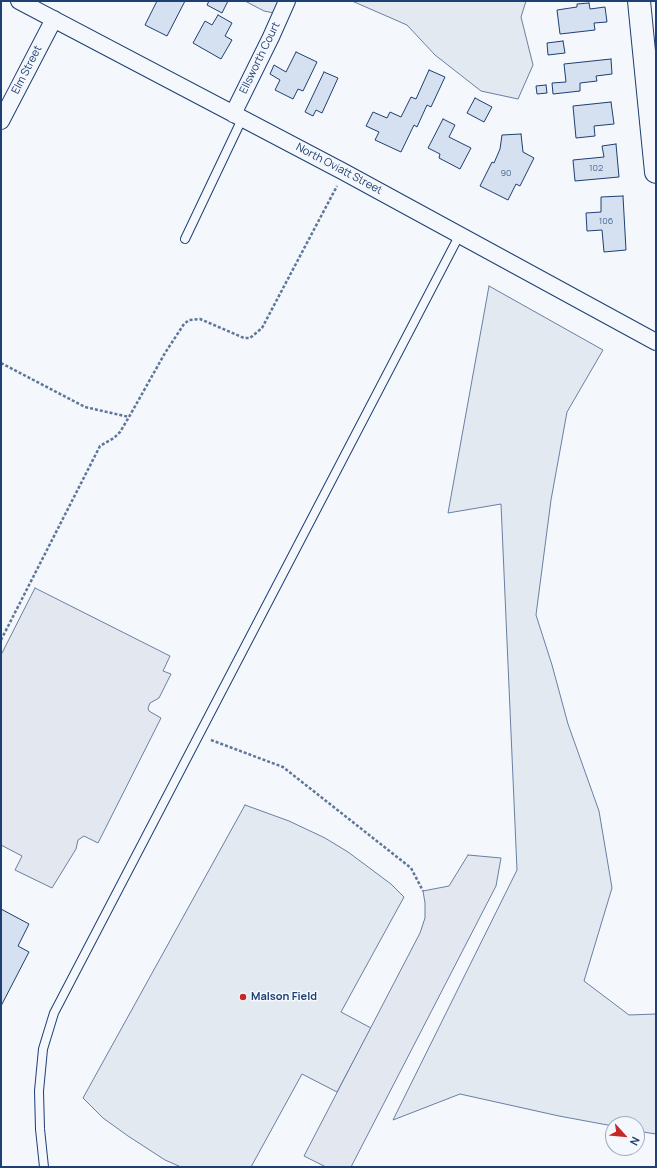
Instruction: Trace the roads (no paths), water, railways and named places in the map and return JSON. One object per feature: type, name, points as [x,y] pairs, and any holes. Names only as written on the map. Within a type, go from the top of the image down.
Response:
[{"type":"street","name":"North Oviatt Street","points":[[19,1],[460,234],[656,342]]},
{"type":"street","name":"Ellsworth Court","points":[[238,116],[287,1]]},
{"type":"street","points":[[639,1],[656,172]]},
{"type":"street","name":"Elm Street","points":[[1,121],[54,19]]},
{"type":"lane","points":[[185,239],[238,116]]},
{"type":"lane","points":[[44,1167],[40,1129],[39,1091],[43,1049],[54,1012],[460,234]]},
{"type":"place","name":"Malson Field","points":[[243,997]]}]
